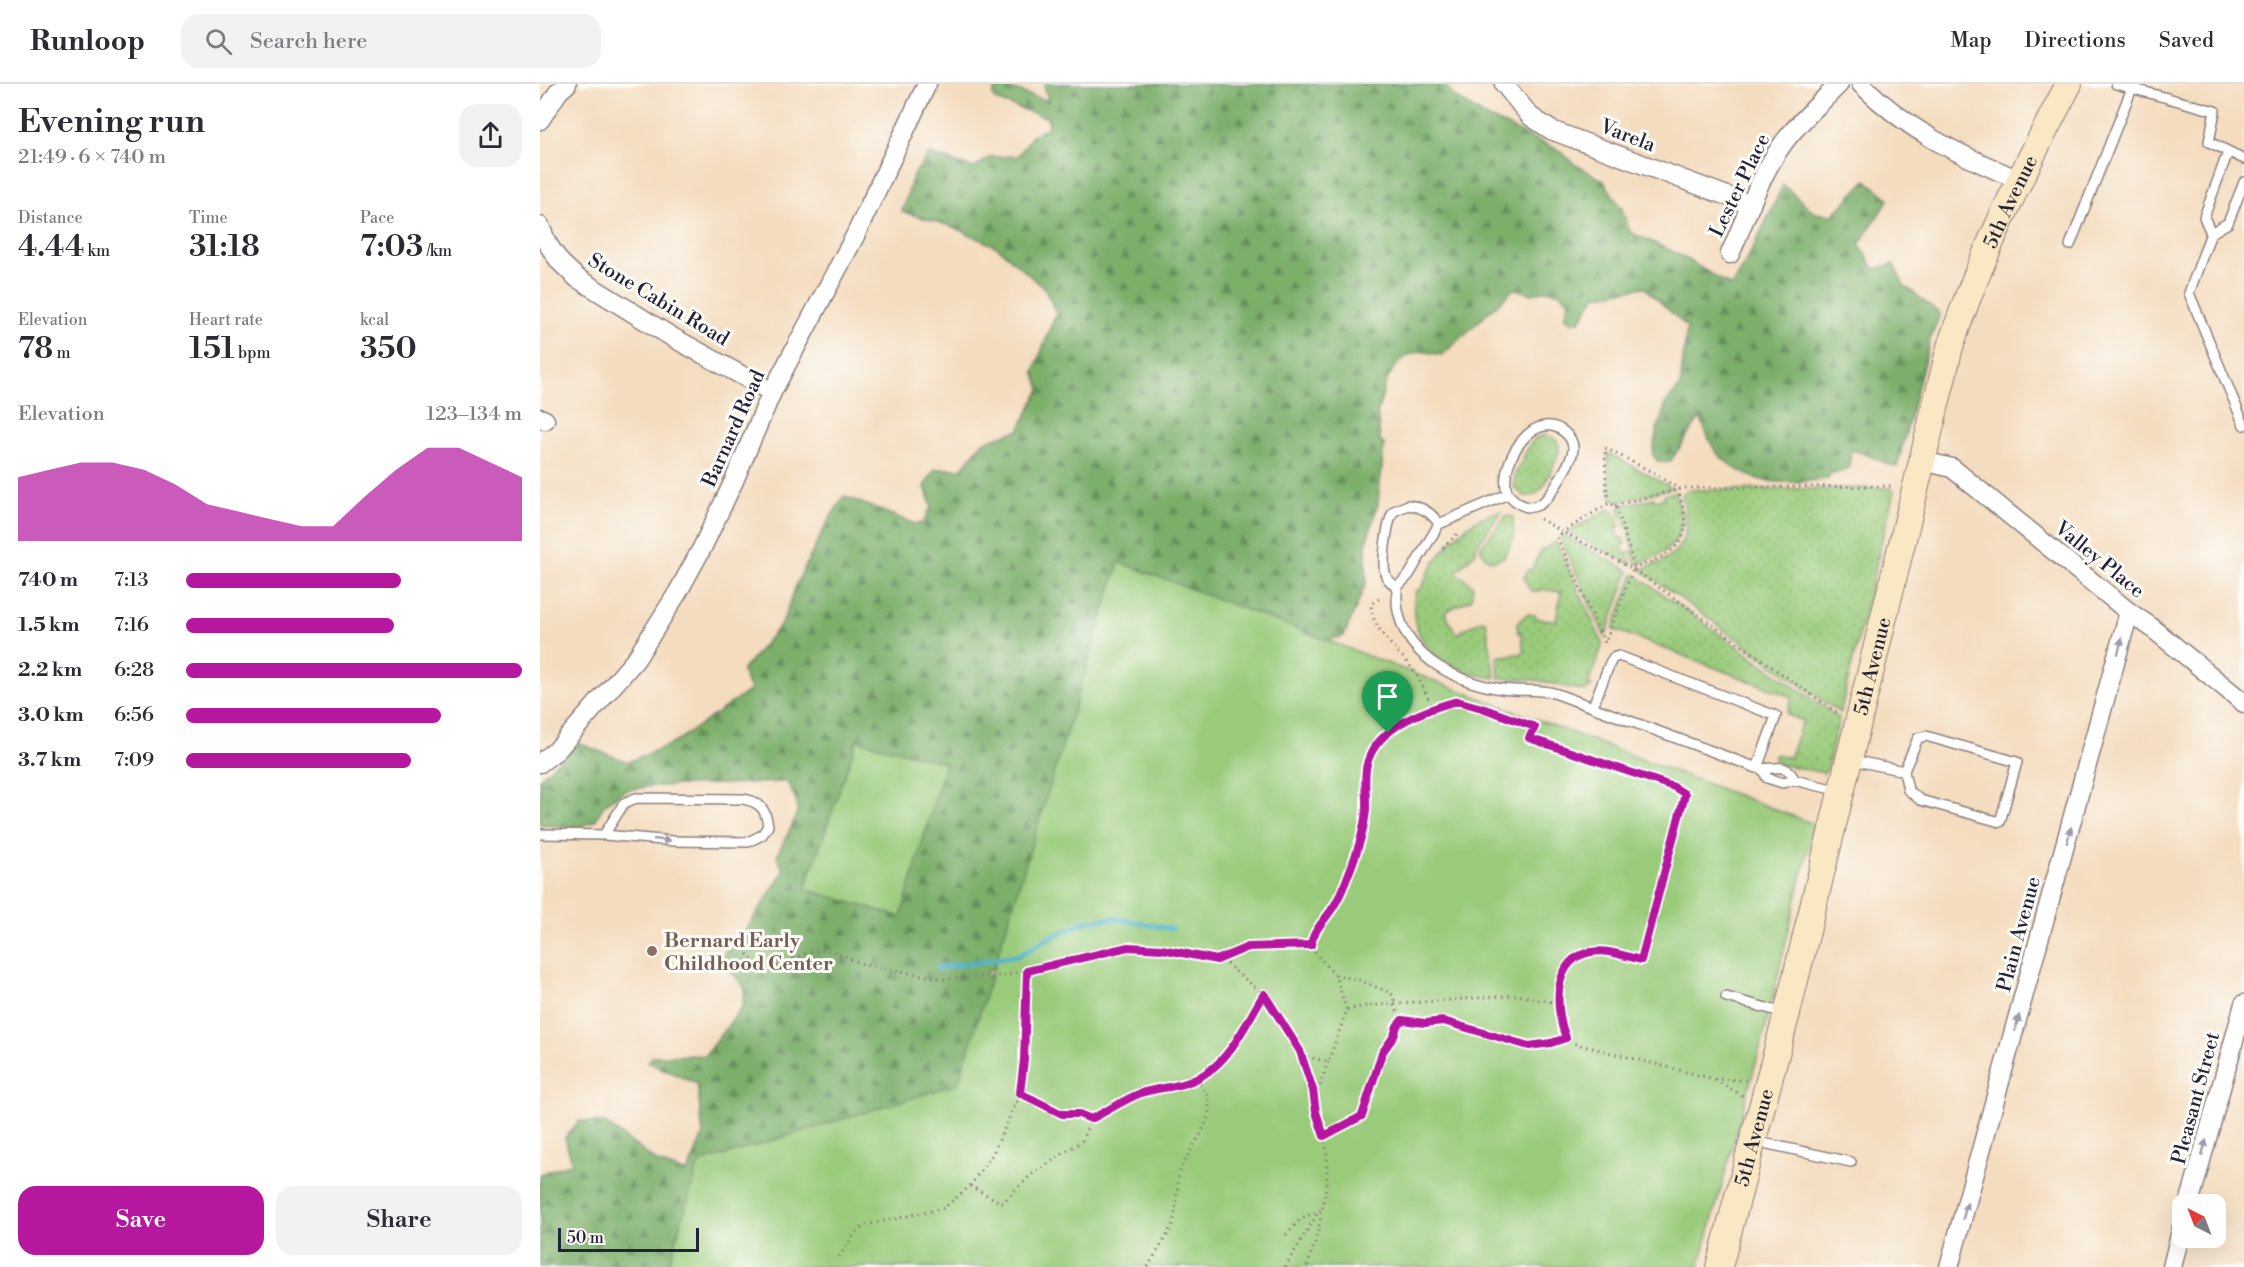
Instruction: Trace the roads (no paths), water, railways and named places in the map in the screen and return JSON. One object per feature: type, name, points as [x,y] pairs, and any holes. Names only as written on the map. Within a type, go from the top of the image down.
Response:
[{"type":"street","points":[[540,120],[558,92],[567,84]]},
{"type":"street","name":"Barnard Road","points":[[540,763],[557,750],[636,659],[653,635],[702,549],[734,483],[772,392],[855,236],[927,84]]},
{"type":"street","name":"Varela","points":[[1504,84],[1530,116],[1551,130],[1751,206]]},
{"type":"street","name":"Lester Place","points":[[1730,254],[1780,147],[1839,84]]},
{"type":"street","points":[[1861,84],[1917,131],[1951,151],[2019,180]]},
{"type":"street","name":"5th Avenue","points":[[1719,1267],[1788,1013],[1942,377],[1959,320],[2019,180],[2069,84]]},
{"type":"street","name":"Stone Cabin Road","points":[[540,226],[547,243],[560,262],[577,278],[672,337],[772,392]]},
{"type":"street","name":"Valley Place","points":[[1923,460],[1952,468],[2244,703]]},
{"type":"street","name":"Plain Avenue","points":[[1950,1267],[2129,612]]},
{"type":"street","name":"Pleasant Street","points":[[2192,1194],[2244,1004]]},
{"type":"street","points":[[2172,1267],[2177,1248]]},
{"type":"lane","points":[[2116,84],[2215,111],[2209,142],[2244,159]]},
{"type":"lane","points":[[2070,245],[2132,88]]},
{"type":"lane","points":[[2211,233],[2204,217],[2228,152]]},
{"type":"lane","points":[[2244,182],[2228,223],[2211,233],[2189,293],[2244,425]]},
{"type":"lane","points":[[1551,425],[1563,432],[1572,444],[1572,453],[1553,492],[1544,502],[1532,507],[1521,506],[1508,494],[1505,486],[1506,471],[1524,437],[1537,427],[1551,425]]},
{"type":"lane","points":[[1508,494],[1438,524],[1409,575],[1397,587],[1399,615],[1411,641],[1431,662],[1459,677],[1495,688],[1540,690],[1593,706],[1760,769],[1774,766],[1787,770],[1792,774],[1794,780],[1842,791]]},
{"type":"lane","points":[[1397,587],[1391,584],[1385,573],[1390,516],[1399,508],[1408,505],[1419,506],[1430,513],[1438,524]]},
{"type":"lane","points":[[1593,706],[1613,658],[1619,656],[1776,716],[1760,769]]},
{"type":"lane","points":[[1926,736],[2018,762],[2000,822],[1920,800],[1908,790],[1904,771],[1917,738],[1926,736]]},
{"type":"lane","points":[[1850,759],[1904,771]]},
{"type":"lane","points":[[540,834],[604,835],[673,841],[748,842],[762,835],[768,826],[766,813],[756,802],[743,799],[636,798],[624,803],[604,835]]},
{"type":"lane","points":[[1726,997],[1788,1013]]},
{"type":"lane","points":[[1754,1142],[1851,1162]]},
{"type":"waterway","points":[[937,968],[1017,956],[1087,921],[1114,918],[1172,929]]},
{"type":"place","name":"Bernard Early Childhood Center","points":[[652,951]]}]
